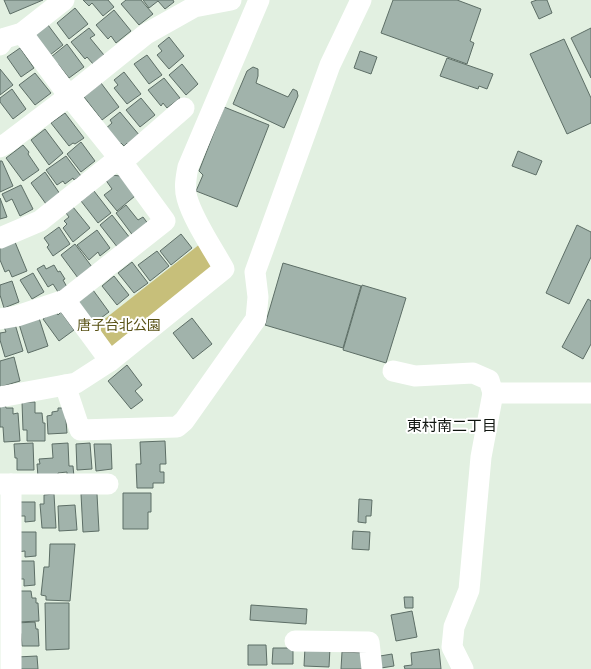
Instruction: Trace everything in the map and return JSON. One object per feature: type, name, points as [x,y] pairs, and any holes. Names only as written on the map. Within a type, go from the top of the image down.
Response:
[{"type":"street","points":[[0,319],[17,316],[65,300],[164,221],[121,160],[69,96],[7,35],[64,0]]},
{"type":"street","points":[[0,147],[69,96],[146,34],[191,4],[232,0]]},
{"type":"street","points":[[0,397],[76,383],[110,361],[224,269],[193,214],[187,197],[186,182],[188,167],[259,0]]},
{"type":"street","points":[[65,385],[80,430],[177,427],[184,421],[256,319],[258,298],[255,272],[330,65],[361,0]]},
{"type":"street","points":[[0,238],[40,221],[121,160],[184,108]]},
{"type":"street","points":[[65,300],[110,361]]},
{"type":"street","points":[[393,371],[414,376],[473,373],[489,380],[493,394],[481,458],[469,590],[454,627],[452,647],[463,669]]},
{"type":"street","points":[[493,394],[591,393]]},
{"type":"street","points":[[11,669],[5,484],[108,484]]},
{"type":"street","points":[[296,640],[370,642],[372,669]]},
{"type":"green space","name":"唐子台北公園","points":[[200,244],[215,268],[113,349],[97,325]]},
{"type":"building","points":[[4,0],[43,0],[10,14]]},
{"type":"building","points":[[83,0],[108,0],[114,7],[103,16],[92,3],[89,6]]},
{"type":"building","points":[[126,0],[141,0],[153,14],[139,25],[121,4]]},
{"type":"building","points":[[143,0],[173,0],[174,2],[165,9],[158,1],[149,8]]},
{"type":"building","points":[[393,0],[457,0],[481,9],[470,41],[474,43],[467,64],[381,33]]},
{"type":"building","points":[[537,0],[547,0],[552,13],[539,19],[531,2]]},
{"type":"building","points":[[75,8],[88,24],[69,39],[57,23]]},
{"type":"building","points":[[114,10],[131,31],[116,43],[111,36],[108,39],[96,25]]},
{"type":"building","points":[[45,21],[63,45],[50,55],[30,33]]},
{"type":"building","points":[[89,28],[95,35],[90,38],[104,55],[93,64],[87,57],[85,59],[71,42]]},
{"type":"building","points":[[591,28],[591,78],[571,38]]},
{"type":"building","points":[[169,37],[184,56],[169,69],[157,55],[162,51],[158,46]]},
{"type":"building","points":[[564,39],[591,98],[591,123],[567,134],[530,54]]},
{"type":"building","points":[[67,44],[84,67],[69,78],[58,64],[52,69],[46,61]]},
{"type":"building","points":[[20,48],[34,68],[21,77],[7,57]]},
{"type":"building","points":[[360,51],[377,57],[371,74],[354,68]]},
{"type":"building","points":[[147,55],[162,75],[149,84],[134,64]]},
{"type":"building","points":[[447,58],[493,74],[487,89],[479,86],[478,89],[440,76]]},
{"type":"building","points":[[182,64],[198,84],[186,95],[169,75]]},
{"type":"building","points":[[253,67],[258,69],[256,83],[288,97],[293,89],[297,91],[298,96],[284,128],[233,104],[247,71]]},
{"type":"building","points":[[0,69],[13,85],[0,95]]},
{"type":"building","points":[[124,72],[141,94],[127,104],[114,88],[118,85],[114,80]]},
{"type":"building","points":[[35,73],[51,93],[35,105],[19,85]]},
{"type":"building","points":[[164,78],[180,98],[167,108],[163,103],[161,106],[148,90]]},
{"type":"building","points":[[101,83],[119,107],[102,120],[84,97]]},
{"type":"building","points":[[12,89],[26,109],[13,119],[0,102],[0,98]]},
{"type":"building","points":[[141,98],[155,115],[140,127],[126,110]]},
{"type":"building","points":[[224,107],[269,125],[237,207],[196,191],[203,175],[199,171]]},
{"type":"building","points":[[120,112],[140,136],[129,145],[127,143],[124,146],[121,143],[117,147],[104,130],[112,123],[110,120]]},
{"type":"building","points":[[65,113],[84,138],[69,146],[51,123]]},
{"type":"building","points":[[45,129],[63,153],[49,165],[31,140]]},
{"type":"building","points":[[81,142],[95,161],[81,172],[67,154]]},
{"type":"building","points":[[23,145],[29,152],[28,154],[39,170],[23,181],[6,158]]},
{"type":"building","points":[[518,151],[542,161],[536,175],[512,166]]},
{"type":"building","points":[[66,156],[81,176],[74,180],[73,178],[65,184],[63,181],[57,185],[46,170]]},
{"type":"building","points":[[0,161],[2,161],[13,186],[0,192]]},
{"type":"building","points":[[45,172],[60,194],[46,204],[31,183]]},
{"type":"building","points":[[112,175],[120,176],[135,196],[117,211],[104,195],[112,189],[105,179]]},
{"type":"building","points":[[21,185],[33,209],[20,216],[12,199],[6,202],[2,194]]},
{"type":"building","points":[[94,191],[111,213],[98,223],[81,201]]},
{"type":"building","points":[[0,198],[7,217],[0,219]]},
{"type":"building","points":[[126,205],[138,220],[143,217],[149,225],[134,237],[116,213]]},
{"type":"building","points":[[73,207],[90,228],[73,242],[63,228],[67,224],[64,221],[69,217],[66,213]]},
{"type":"building","points":[[112,215],[130,238],[118,248],[100,225]]},
{"type":"building","points":[[577,225],[591,232],[591,257],[569,304],[546,293]]},
{"type":"building","points":[[59,227],[70,244],[53,256],[47,247],[49,245],[44,238]]},
{"type":"building","points":[[97,230],[110,248],[100,256],[98,252],[89,260],[77,245]]},
{"type":"building","points":[[181,234],[192,248],[171,265],[160,251]]},
{"type":"building","points":[[15,242],[27,271],[12,277],[9,270],[5,272],[0,260],[0,248]]},
{"type":"building","points":[[75,244],[92,267],[78,278],[61,255]]},
{"type":"building","points":[[157,251],[169,266],[150,281],[138,265]]},
{"type":"building","points":[[132,262],[148,283],[134,293],[118,273]]},
{"type":"building","points":[[283,263],[361,286],[343,348],[265,325]]},
{"type":"building","points":[[44,265],[46,269],[54,265],[65,279],[63,280],[67,287],[58,292],[53,284],[48,287],[37,269]]},
{"type":"building","points":[[33,273],[44,292],[32,299],[20,280]]},
{"type":"building","points":[[114,276],[129,295],[117,305],[102,286]]},
{"type":"building","points":[[12,281],[19,302],[4,308],[0,295],[0,285]]},
{"type":"building","points":[[362,285],[406,298],[386,363],[343,350]]},
{"type":"building","points":[[93,290],[109,312],[93,324],[77,303]]},
{"type":"building","points":[[588,299],[591,301],[591,344],[583,359],[562,347]]},
{"type":"building","points":[[53,311],[58,315],[61,312],[74,330],[59,341],[43,319]]},
{"type":"building","points":[[39,318],[48,346],[28,353],[19,324]]},
{"type":"building","points":[[192,318],[212,344],[193,359],[173,333]]},
{"type":"building","points":[[15,324],[23,351],[5,357],[0,340],[0,333],[6,332],[4,327]]},
{"type":"building","points":[[14,357],[20,381],[0,387],[0,361]]},
{"type":"building","points":[[127,365],[142,385],[135,391],[143,400],[131,409],[108,381]]},
{"type":"building","points":[[22,402],[35,402],[35,413],[42,413],[43,423],[45,423],[45,441],[27,441],[27,430],[23,430]]},
{"type":"building","points":[[0,404],[5,404],[6,408],[13,408],[13,414],[18,413],[20,441],[4,442],[3,427],[0,427]]},
{"type":"building","points":[[58,408],[65,408],[67,433],[48,434],[47,416],[52,415],[52,412],[58,411]]},
{"type":"building","points":[[165,441],[166,464],[160,464],[160,472],[164,472],[164,483],[153,483],[153,488],[137,488],[136,464],[141,464],[140,442]]},
{"type":"building","points":[[33,443],[34,470],[17,470],[17,458],[15,458],[14,444]]},
{"type":"building","points":[[68,443],[69,466],[73,466],[74,477],[67,478],[67,472],[58,473],[58,476],[38,477],[37,464],[40,464],[39,459],[53,458],[52,444]]},
{"type":"building","points":[[90,443],[92,469],[77,470],[76,444]]},
{"type":"building","points":[[94,444],[111,444],[112,469],[96,471]]},
{"type":"building","points":[[123,493],[151,493],[151,512],[148,512],[148,529],[123,529]]},
{"type":"building","points":[[54,494],[56,528],[42,528],[40,504],[44,504],[44,495]]},
{"type":"building","points":[[81,494],[97,494],[99,531],[83,532]]},
{"type":"building","points":[[359,499],[372,500],[371,516],[366,516],[366,523],[358,522]]},
{"type":"building","points":[[19,502],[35,502],[35,521],[25,522],[25,516],[19,516]]},
{"type":"building","points":[[75,505],[77,530],[59,531],[58,506]]},
{"type":"building","points":[[353,531],[370,532],[369,550],[352,549]]},
{"type":"building","points":[[17,532],[36,532],[36,556],[25,557],[25,551],[17,552]]},
{"type":"building","points":[[50,544],[75,544],[70,601],[46,600],[46,596],[41,595],[44,567],[49,567]]},
{"type":"building","points":[[17,561],[34,561],[35,585],[24,586],[24,579],[18,579]]},
{"type":"building","points":[[17,591],[31,591],[32,598],[36,598],[36,603],[38,603],[39,621],[18,622]]},
{"type":"building","points":[[404,597],[413,597],[413,608],[405,608]]},
{"type":"building","points":[[45,603],[69,603],[69,649],[46,650]]},
{"type":"building","points":[[251,605],[307,609],[306,624],[250,620]]},
{"type":"building","points":[[412,611],[417,637],[396,641],[391,615]]},
{"type":"building","points":[[35,622],[36,629],[38,629],[39,646],[22,646],[21,634],[16,623]]},
{"type":"building","points":[[248,645],[266,645],[267,665],[248,665]]},
{"type":"building","points":[[305,647],[330,648],[329,667],[304,666]]},
{"type":"building","points":[[273,648],[293,648],[293,664],[272,664]]},
{"type":"building","points":[[439,649],[441,669],[405,669],[404,666],[412,665],[411,653]]},
{"type":"building","points":[[342,652],[366,653],[366,669],[341,669]]},
{"type":"building","points":[[392,654],[394,666],[381,668],[380,656]]},
{"type":"building","points":[[37,656],[38,669],[18,669],[17,657]]},
{"type":"district","name":"東村南二丁目","points":[[452,427]]}]
